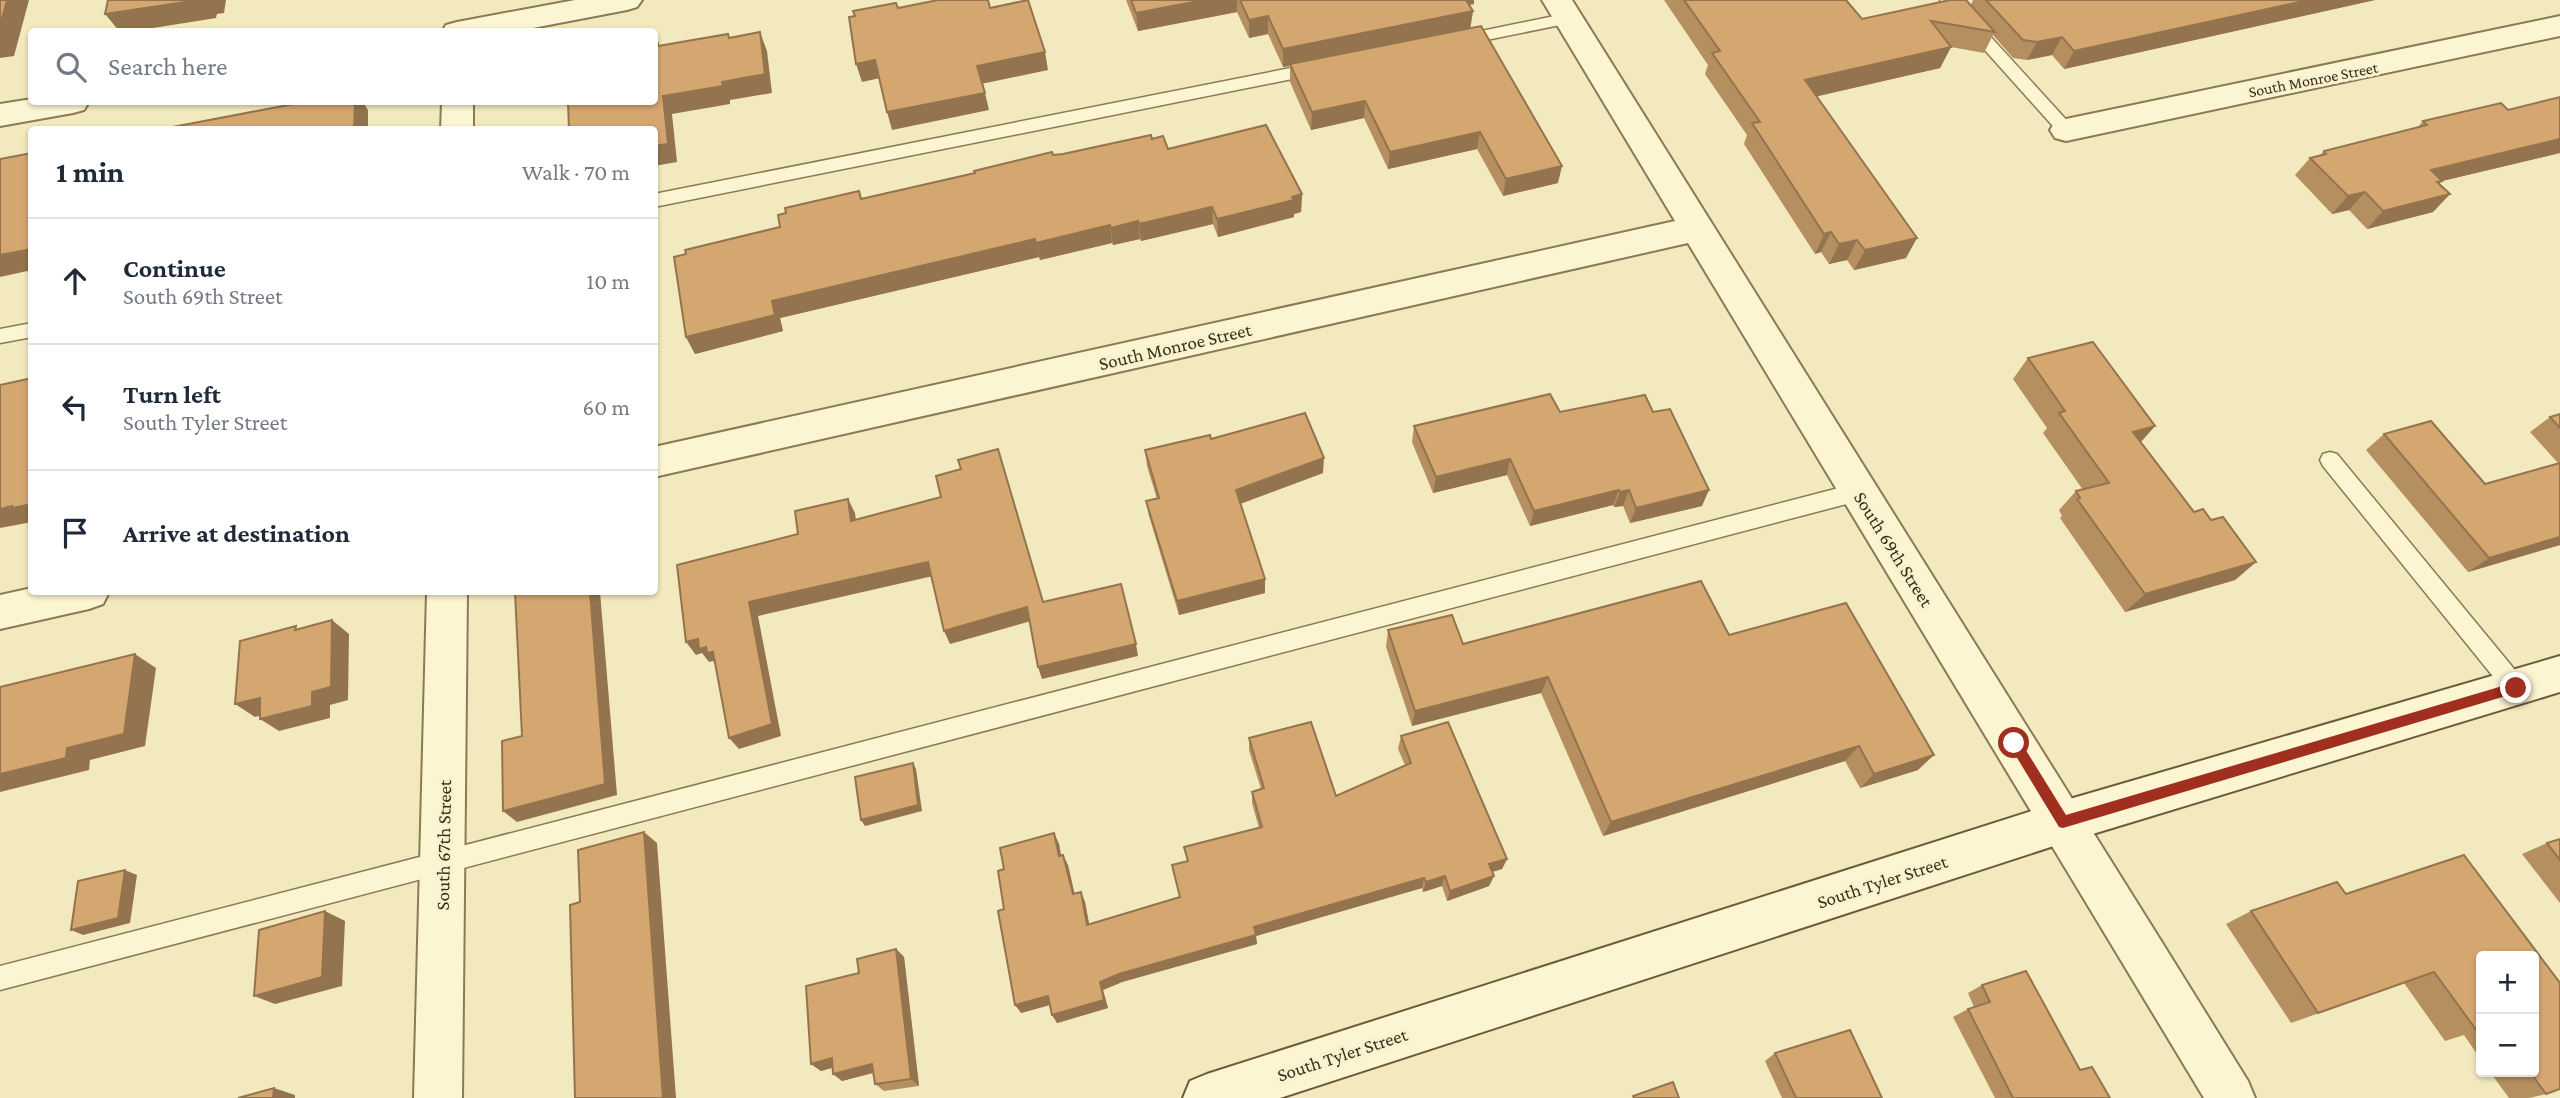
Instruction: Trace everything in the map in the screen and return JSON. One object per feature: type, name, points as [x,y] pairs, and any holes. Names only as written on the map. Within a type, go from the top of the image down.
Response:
[{"type":"street","points":[[458,0],[458,28]]},
{"type":"street","points":[[474,28],[627,0]]},
{"type":"street","name":"South 69th Street","points":[[1563,9],[1695,229],[2231,1098]]},
{"type":"street","name":"South Monroe Street","points":[[2066,130],[2560,26]]},
{"type":"street","points":[[0,115],[56,105]]},
{"type":"street","points":[[457,126],[458,105]]},
{"type":"street","name":"South Monroe Street","points":[[658,461],[1695,229]]},
{"type":"street","points":[[0,612],[76,595]]},
{"type":"street","name":"South 67th Street","points":[[438,1098],[447,595]]},
{"type":"street","name":"South Tyler Street","points":[[1207,1098],[2063,822],[2560,674]]},
{"type":"lane","points":[[1948,0],[2066,130]]},
{"type":"lane","points":[[1446,43],[1563,9]]},
{"type":"lane","points":[[658,200],[1337,65]]},
{"type":"lane","points":[[0,336],[28,331]]},
{"type":"lane","points":[[2330,460],[2516,688]]},
{"type":"lane","points":[[0,978],[1858,492]]},
{"type":"building","points":[[0,0],[7,0],[0,26]]},
{"type":"building","points":[[108,0],[199,0],[105,14]]},
{"type":"building","points":[[938,0],[988,0],[990,8],[1028,0],[1045,52],[977,66],[985,93],[887,112],[875,60],[856,64],[849,17],[855,16],[853,11],[896,3],[898,8]]},
{"type":"building","points":[[1131,0],[1204,0],[1136,13]]},
{"type":"building","points":[[1240,0],[1466,0],[1473,11],[1283,49],[1268,16],[1249,20]]},
{"type":"building","points":[[1684,0],[1846,0],[1862,19],[1950,0],[1966,0],[1995,32],[1931,21],[1951,47],[1805,80],[1917,238],[1865,250],[1857,240],[1839,244],[1831,232],[1824,234],[1752,123],[1760,122],[1712,53],[1720,51]]},
{"type":"building","points":[[1986,0],[2309,0],[2074,51],[2062,37],[2037,42],[2023,40]]},
{"type":"building","points":[[1481,26],[1562,166],[1506,179],[1480,132],[1390,152],[1365,101],[1312,112],[1290,64]]},
{"type":"building","points":[[760,32],[765,74],[722,82],[723,86],[663,96],[668,144],[658,145],[658,126],[569,126],[568,105],[658,105],[658,46],[728,34],[729,38]]},
{"type":"building","points":[[2560,97],[2560,139],[2431,170],[2442,181],[2437,182],[2450,194],[2383,211],[2365,192],[2348,196],[2310,158],[2326,154],[2324,151],[2427,125],[2423,121],[2501,103],[2508,110]]},
{"type":"building","points":[[288,105],[355,105],[354,126],[178,126]]},
{"type":"building","points":[[1266,125],[1302,194],[1292,197],[1294,200],[1217,219],[1212,207],[1139,224],[1138,221],[1111,228],[1110,225],[1036,243],[1035,239],[772,301],[775,315],[686,337],[674,257],[686,254],[685,250],[780,227],[778,215],[786,213],[785,208],[859,191],[861,199],[1052,152],[1053,155],[1063,154],[1151,135],[1152,139],[1163,136],[1168,149]]},
{"type":"building","points":[[28,154],[28,250],[0,255],[0,159]]},
{"type":"building","points":[[2093,342],[2155,426],[2133,432],[2194,512],[2203,509],[2211,520],[2223,517],[2256,562],[2145,594],[2077,499],[2080,498],[2076,491],[2109,483],[2059,413],[2065,411],[2028,358]]},
{"type":"building","points":[[28,379],[28,505],[0,509],[0,385]]},
{"type":"building","points":[[1550,394],[1560,412],[1645,395],[1653,412],[1670,409],[1709,490],[1636,508],[1629,490],[1619,490],[1534,511],[1510,459],[1436,477],[1414,426]]},
{"type":"building","points":[[1305,413],[1324,458],[1236,490],[1265,579],[1177,601],[1146,501],[1159,498],[1145,450],[1210,435],[1211,439]]},
{"type":"building","points":[[2560,414],[2560,428],[2550,417]]},
{"type":"building","points":[[2431,421],[2485,484],[2560,463],[2560,537],[2489,558],[2384,434]]},
{"type":"building","points":[[998,449],[1043,602],[1121,584],[1136,644],[1038,667],[1027,607],[944,631],[928,562],[749,602],[772,724],[729,738],[713,652],[707,653],[706,647],[699,649],[698,639],[686,642],[677,565],[798,534],[795,511],[848,499],[851,521],[941,497],[936,476],[961,469],[958,460]]},
{"type":"building","points":[[1701,581],[1729,635],[1846,603],[1934,755],[1874,774],[1859,746],[1611,822],[1548,677],[1415,711],[1388,630],[1452,615],[1463,644]]},
{"type":"building","points":[[515,595],[590,595],[605,784],[503,811],[502,741],[522,736]]},
{"type":"building","points":[[332,620],[331,687],[312,692],[312,706],[260,719],[260,698],[235,704],[240,641],[296,626],[295,630]]},
{"type":"building","points":[[135,654],[124,734],[67,748],[66,758],[0,774],[0,687]]},
{"type":"building","points":[[1311,722],[1336,796],[1411,763],[1401,736],[1448,722],[1507,859],[1489,864],[1494,876],[1450,891],[1445,876],[1426,882],[1424,878],[1254,927],[1256,935],[1119,974],[1100,982],[1104,1000],[1052,1015],[1048,996],[1015,1005],[998,911],[1004,909],[998,871],[1004,869],[1000,848],[1054,833],[1073,894],[1081,892],[1087,925],[1180,897],[1172,865],[1188,861],[1184,847],[1262,827],[1252,792],[1264,788],[1249,738]]},
{"type":"building","points":[[913,763],[918,805],[861,820],[855,777]]},
{"type":"building","points":[[644,832],[663,1098],[575,1098],[570,905],[580,902],[578,850]]},
{"type":"building","points":[[2560,839],[2560,860],[2547,843]]},
{"type":"building","points":[[2464,855],[2536,951],[2476,951],[2476,1030],[2434,972],[2318,1013],[2251,911],[2337,882],[2346,894]]},
{"type":"building","points":[[125,870],[118,918],[71,930],[78,881]]},
{"type":"building","points":[[325,911],[322,977],[254,996],[259,930]]},
{"type":"building","points":[[896,949],[911,1079],[875,1084],[872,1064],[833,1074],[832,1058],[811,1064],[806,986],[859,973],[857,959]]},
{"type":"building","points":[[2539,955],[2560,983],[2560,1089],[2546,1094],[2534,1077],[2539,1077]]},
{"type":"building","points":[[2026,971],[2080,1070],[2092,1067],[2110,1098],[2013,1098],[1968,1009],[1990,1002],[1982,985]]},
{"type":"building","points":[[1850,1030],[1882,1098],[1796,1098],[1775,1053]]},
{"type":"building","points":[[1673,1082],[1679,1098],[1633,1096]]},
{"type":"building","points":[[274,1088],[273,1098],[238,1098]]},
{"type":"route","points":[[2014,743],[2063,822],[2516,688]]}]
